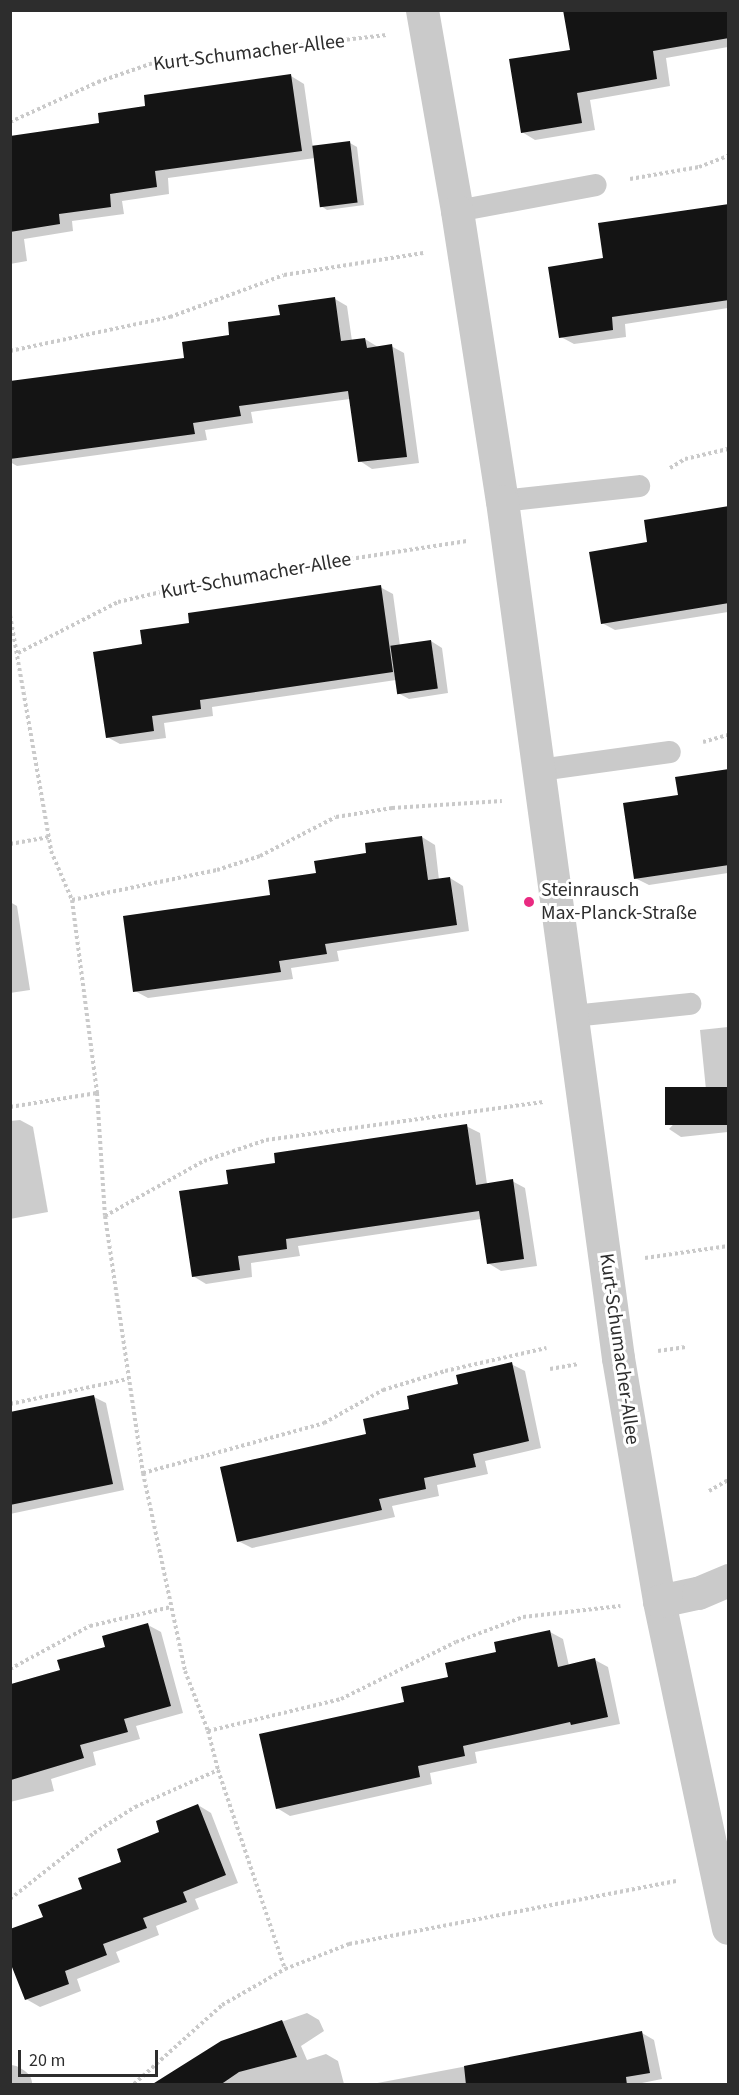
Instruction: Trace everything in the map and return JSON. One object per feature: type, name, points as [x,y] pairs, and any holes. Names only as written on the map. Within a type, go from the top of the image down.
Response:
[{"type":"street","name":"Kurt-Schumacher-Allee","points":[[424,20],[457,211],[502,501],[618,1358],[659,1601],[729,1928]]},
{"type":"street","points":[[659,1601],[698,1593],[729,1580]]},
{"type":"street","points":[[10,2081],[15,2085]]},
{"type":"lane","points":[[457,211],[596,185]]},
{"type":"lane","points":[[502,501],[639,486]]},
{"type":"lane","points":[[542,784],[670,752]]},
{"type":"lane","points":[[573,1016],[690,1004]]},
{"type":"path","name":"Kurt-Schumacher-Allee","points":[[10,122],[98,82],[156,62],[424,20]]},
{"type":"path","points":[[596,185],[699,167],[729,156]]},
{"type":"path","points":[[10,351],[170,316],[284,275],[462,247]]},
{"type":"path","points":[[639,486],[685,459],[729,449]]},
{"type":"path","name":"Kurt-Schumacher-Allee","points":[[18,653],[118,602],[208,581],[506,535]]},
{"type":"path","points":[[10,615],[51,851],[72,900],[97,1093],[105,1216],[143,1473],[185,1671],[208,1731],[218,1770],[285,1969]]},
{"type":"path","points":[[72,900],[217,870],[249,860],[336,817],[542,784]]},
{"type":"path","points":[[10,844],[49,837]]},
{"type":"path","points":[[10,1107],[97,1093]]},
{"type":"path","points":[[105,1216],[204,1161],[266,1140],[584,1096]]},
{"type":"path","points":[[606,1263],[729,1246]]},
{"type":"path","points":[[143,1473],[324,1423],[383,1389],[445,1371],[546,1348]]},
{"type":"path","points":[[10,1404],[128,1379]]},
{"type":"path","points":[[710,1491],[729,1480]]},
{"type":"path","points":[[208,1731],[341,1699],[456,1642],[523,1617],[659,1601]]},
{"type":"path","points":[[10,1669],[90,1626],[171,1607]]},
{"type":"path","points":[[10,1899],[94,1833],[135,1807],[218,1770]]},
{"type":"path","points":[[134,2085],[222,2006],[285,1969],[349,1944],[716,1874]]},
{"type":"building","points":[[563,10],[729,10],[729,38],[653,51],[657,79],[577,93],[582,123],[521,133],[509,59],[570,50]]},
{"type":"building","points":[[291,74],[302,151],[155,171],[157,187],[110,194],[111,207],[59,214],[60,224],[10,232],[10,136],[99,123],[98,113],[145,106],[144,95]]},
{"type":"building","points":[[350,141],[358,203],[320,207],[312,146]]},
{"type":"building","points":[[729,204],[729,300],[612,317],[613,330],[559,338],[548,267],[603,258],[598,223]]},
{"type":"building","points":[[335,297],[341,341],[365,338],[367,348],[392,344],[407,457],[358,462],[348,391],[239,406],[241,416],[193,423],[195,434],[10,459],[10,381],[184,358],[182,342],[229,335],[228,322],[280,315],[278,305]]},
{"type":"building","points":[[729,506],[729,603],[601,624],[589,552],[647,542],[644,520]]},
{"type":"building","points":[[381,585],[393,672],[200,700],[201,709],[152,716],[154,731],[106,738],[93,652],[142,644],[140,630],[189,623],[188,613]]},
{"type":"building","points":[[431,640],[438,689],[397,694],[390,646]]},
{"type":"building","points":[[729,769],[729,865],[634,879],[623,803],[678,795],[675,777]]},
{"type":"building","points":[[422,836],[428,880],[450,877],[457,925],[325,944],[327,954],[279,961],[281,972],[133,992],[123,916],[270,895],[268,880],[316,873],[314,861],[366,853],[365,843]]},
{"type":"building","points":[[665,1087],[728,1087],[728,1125],[665,1125]]},
{"type":"building","points":[[467,1124],[476,1185],[513,1179],[524,1259],[487,1264],[479,1211],[286,1239],[287,1249],[238,1256],[240,1270],[192,1277],[179,1191],[228,1184],[226,1170],[275,1163],[274,1153]]},
{"type":"building","points":[[512,1362],[529,1441],[473,1454],[476,1467],[424,1478],[426,1489],[379,1499],[382,1510],[237,1542],[220,1467],[366,1434],[363,1419],[409,1409],[407,1396],[458,1384],[456,1375]]},
{"type":"building","points":[[94,1395],[113,1484],[10,1505],[10,1412]]},
{"type":"building","points":[[148,1623],[171,1706],[124,1719],[128,1732],[80,1745],[84,1758],[11,1780],[11,1684],[60,1670],[57,1660],[105,1647],[102,1636]]},
{"type":"building","points":[[550,1630],[558,1667],[595,1658],[608,1717],[571,1725],[570,1722],[463,1746],[465,1756],[418,1766],[420,1777],[276,1809],[259,1734],[404,1702],[401,1687],[448,1677],[445,1663],[496,1652],[494,1642]]},
{"type":"building","points":[[198,1804],[226,1875],[183,1892],[187,1902],[143,1918],[147,1928],[103,1944],[107,1955],[65,1971],[69,1984],[25,2000],[10,1962],[10,1929],[43,1917],[38,1905],[82,1889],[78,1878],[121,1862],[117,1849],[159,1832],[156,1821]]},
{"type":"building","points":[[282,2020],[297,2057],[239,2072],[220,2085],[151,2085],[221,2041]]},
{"type":"building","points":[[642,2031],[650,2073],[626,2077],[627,2085],[466,2085],[464,2066]]},
{"type":"place","name":"Steinrausch Max-Planck-Straße","points":[[529,902]]}]
